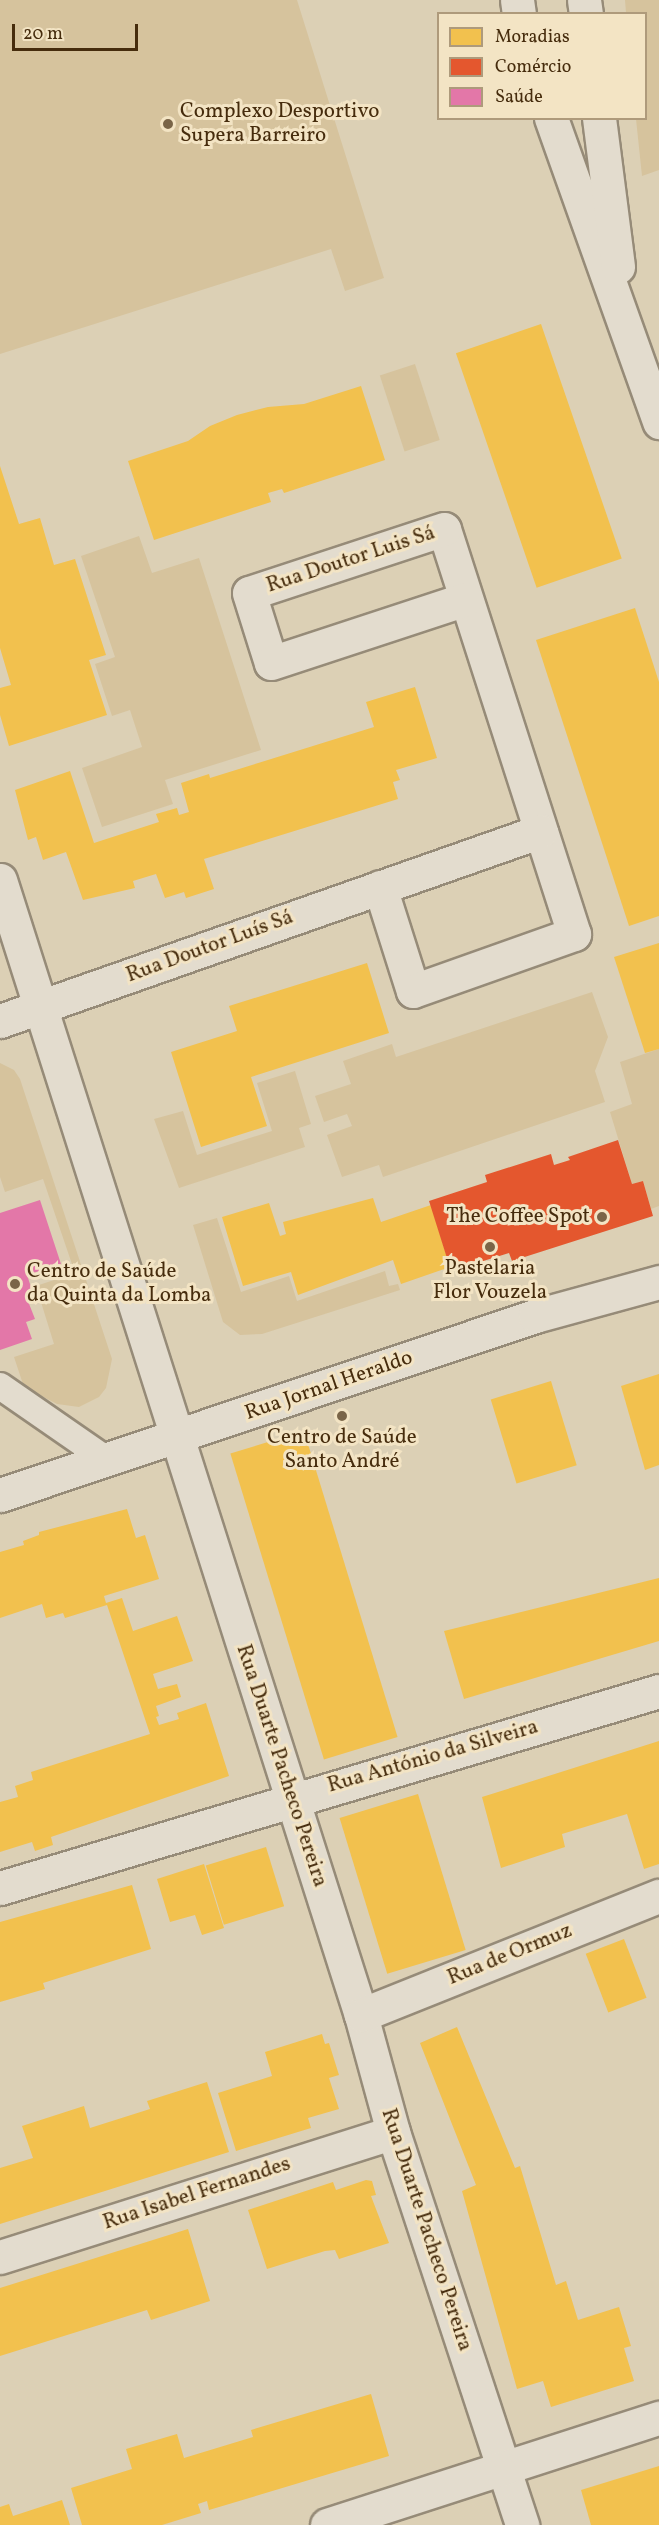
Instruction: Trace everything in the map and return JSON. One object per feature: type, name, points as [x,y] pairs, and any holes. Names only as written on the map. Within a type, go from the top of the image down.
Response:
[{"type":"street","points":[[552,120],[659,422]]},
{"type":"street","points":[[599,120],[626,328]]},
{"type":"street","name":"Rua Doutor Luis Sá","points":[[466,599],[271,663],[249,593],[444,529],[541,831]]},
{"type":"street","points":[[380,887],[413,991],[574,934],[541,831]]},
{"type":"street","name":"Rua Doutor Luís Sá","points":[[0,1021],[541,831]]},
{"type":"street","name":"Rua Duarte Pacheco Pereira","points":[[0,880],[175,1438],[361,2015],[393,2132],[522,2525]]},
{"type":"street","name":"Rua Jornal Heraldo","points":[[0,1495],[535,1316],[659,1282]]},
{"type":"street","name":"Rua António da Silveira","points":[[0,1888],[291,1798],[659,1690]]},
{"type":"street","name":"Rua de Ormuz","points":[[361,2015],[659,1896]]},
{"type":"street","name":"Rua Isabel Fernandes","points":[[0,2257],[393,2132]]},
{"type":"street","points":[[327,2525],[659,2418]]},
{"type":"lane","points":[[0,1386],[107,1460]]},
{"type":"shaded area","name":"Complexo Desportivo Supera Barreiro","points":[[0,0],[297,0],[384,278],[345,291],[331,249],[0,354]]},
{"type":"shaded area","points":[[625,0],[659,0],[659,170],[642,176],[636,120],[647,120],[647,12],[626,12]]},
{"type":"shaded area","points":[[415,364],[440,440],[405,452],[380,375]]},
{"type":"shaded area","points":[[139,536],[152,573],[199,558],[261,750],[165,780],[173,804],[102,827],[82,768],[142,747],[130,710],[112,716],[95,664],[115,657],[81,556]]},
{"type":"shaded area","points":[[592,992],[608,1037],[595,1071],[605,1102],[383,1177],[379,1165],[342,1177],[327,1135],[352,1126],[347,1114],[324,1122],[315,1096],[351,1084],[343,1061],[392,1044],[396,1057]]},
{"type":"shaded area","points":[[659,1049],[659,1206],[651,1209],[643,1181],[632,1184],[610,1112],[632,1104],[620,1062]]},
{"type":"shaded area","points":[[0,1063],[14,1070],[20,1079],[112,1359],[106,1388],[99,1397],[79,1407],[57,1404],[24,1387],[14,1357],[54,1344],[36,1286],[75,1273],[43,1179],[5,1192],[0,1177]]},
{"type":"shaded area","points":[[295,1071],[311,1124],[299,1128],[305,1147],[179,1188],[154,1119],[183,1111],[197,1155],[272,1131],[257,1083]]},
{"type":"shaded area","points":[[217,1218],[241,1292],[289,1276],[297,1301],[385,1271],[389,1286],[398,1284],[400,1290],[262,1334],[240,1335],[223,1322],[193,1225]]},
{"type":"building: Moradias","points":[[541,324],[622,558],[537,588],[456,353]]},
{"type":"building: Moradias","points":[[361,386],[385,460],[284,493],[282,489],[268,493],[271,502],[154,540],[128,461],[188,441],[210,426],[237,415],[268,407],[304,404]]},
{"type":"building: Moradias","points":[[0,466],[19,524],[40,518],[54,565],[75,559],[106,655],[89,660],[107,715],[9,746],[0,715],[0,688],[11,685],[0,648]]},
{"type":"building: Moradias","points":[[635,608],[659,682],[659,916],[629,926],[536,640]]},
{"type":"building: Moradias","points":[[415,687],[437,758],[396,770],[400,780],[393,782],[398,799],[204,859],[214,889],[186,898],[184,892],[165,898],[156,874],[133,881],[135,888],[83,900],[66,852],[43,860],[36,837],[28,840],[15,790],[70,771],[94,843],[159,822],[156,814],[177,808],[179,815],[189,812],[181,783],[209,774],[210,778],[374,727],[366,702]]},
{"type":"building: Moradias","points":[[659,943],[659,1049],[645,1053],[614,957]]},
{"type":"building: Moradias","points":[[367,963],[389,1033],[251,1077],[267,1126],[201,1147],[171,1052],[237,1031],[229,1006]]},
{"type":"building: Moradias","points":[[373,1198],[381,1222],[431,1205],[450,1267],[401,1284],[393,1260],[298,1295],[291,1272],[243,1286],[222,1217],[269,1203],[280,1236],[286,1234],[283,1222]]},
{"type":"building: Moradias","points":[[659,1374],[659,1465],[645,1470],[621,1386]]},
{"type":"building: Moradias","points":[[551,1381],[577,1465],[516,1484],[491,1399]]},
{"type":"building: Moradias","points":[[304,1431],[398,1737],[324,1760],[230,1454]]},
{"type":"building: Moradias","points":[[127,1509],[136,1538],[145,1535],[159,1579],[104,1596],[106,1603],[122,1598],[133,1631],[177,1616],[193,1661],[153,1674],[158,1689],[177,1684],[181,1697],[156,1706],[159,1716],[156,1717],[159,1725],[179,1719],[177,1713],[206,1703],[229,1776],[51,1837],[53,1845],[35,1851],[32,1842],[0,1852],[0,1802],[18,1797],[15,1786],[33,1780],[31,1772],[150,1734],[107,1605],[65,1618],[63,1613],[46,1618],[42,1604],[0,1618],[0,1552],[24,1545],[23,1541],[39,1535],[39,1532]]},
{"type":"building: Moradias","points":[[659,1578],[659,1641],[464,1699],[444,1631]]},
{"type":"building: Moradias","points":[[659,1741],[659,1864],[644,1869],[627,1814],[562,1834],[565,1847],[501,1868],[482,1797]]},
{"type":"building: Moradias","points":[[418,1794],[466,1950],[387,1974],[340,1818]]},
{"type":"building: Moradias","points":[[266,1847],[284,1906],[224,1925],[206,1865]]},
{"type":"building: Moradias","points":[[204,1864],[224,1928],[202,1935],[195,1915],[170,1922],[157,1879]]},
{"type":"building: Moradias","points":[[132,1885],[151,1949],[43,1983],[45,1989],[0,2002],[0,1922]]},
{"type":"building: Moradias","points":[[624,1939],[647,1998],[608,2013],[586,1954]]},
{"type":"building: Moradias","points":[[457,2027],[515,2168],[520,2166],[556,2285],[566,2281],[578,2320],[619,2307],[631,2346],[624,2348],[634,2381],[551,2407],[543,2381],[517,2389],[462,2191],[476,2185],[420,2043]]},
{"type":"building: Moradias","points":[[322,2034],[325,2044],[329,2043],[339,2075],[329,2078],[339,2109],[308,2118],[311,2128],[236,2151],[218,2093],[272,2076],[265,2052]]},
{"type":"building: Moradias","points":[[207,2082],[229,2152],[0,2224],[0,2168],[33,2158],[22,2126],[84,2106],[90,2128],[150,2109],[147,2101]]},
{"type":"building: Moradias","points":[[366,2180],[372,2181],[376,2195],[371,2196],[389,2243],[339,2259],[335,2250],[325,2251],[267,2269],[248,2210],[333,2182],[336,2190]]},
{"type":"building: Moradias","points":[[188,2229],[210,2301],[151,2320],[147,2310],[0,2356],[0,2288]]},
{"type":"building: Moradias","points":[[371,2394],[389,2456],[209,2510],[207,2501],[198,2504],[201,2513],[162,2525],[82,2525],[71,2488],[132,2469],[126,2449],[177,2434],[184,2458],[253,2437],[251,2430]]},
{"type":"building: Moradias","points":[[659,2466],[659,2525],[591,2525],[581,2490]]},
{"type":"building: Moradias","points":[[62,2500],[70,2525],[0,2525],[0,2507],[9,2504],[13,2516]]},
{"type":"building: Comércio","points":[[618,1140],[632,1184],[643,1181],[653,1216],[512,1261],[509,1253],[451,1271],[429,1201],[487,1182],[485,1175],[551,1154],[554,1165],[570,1160],[568,1157]]},
{"type":"building: Saúde","name":"Centro de Saúde da Quinta da Lomba","points":[[40,1200],[61,1264],[27,1275],[33,1293],[26,1296],[35,1319],[26,1322],[32,1339],[0,1350],[0,1213]]},
{"type":"place","name":"Complexo Desportivo Supera Barreiro","points":[[168,124]]},
{"type":"place","name":"The Coffee Spot","points":[[602,1217]]},
{"type":"place","name":"Pastelaria Flor Vouzela","points":[[490,1247]]},
{"type":"place","name":"Centro de Saúde da Quinta da Lomba","points":[[15,1284]]},
{"type":"place","name":"Centro de Saúde Santo André","points":[[342,1416]]}]
